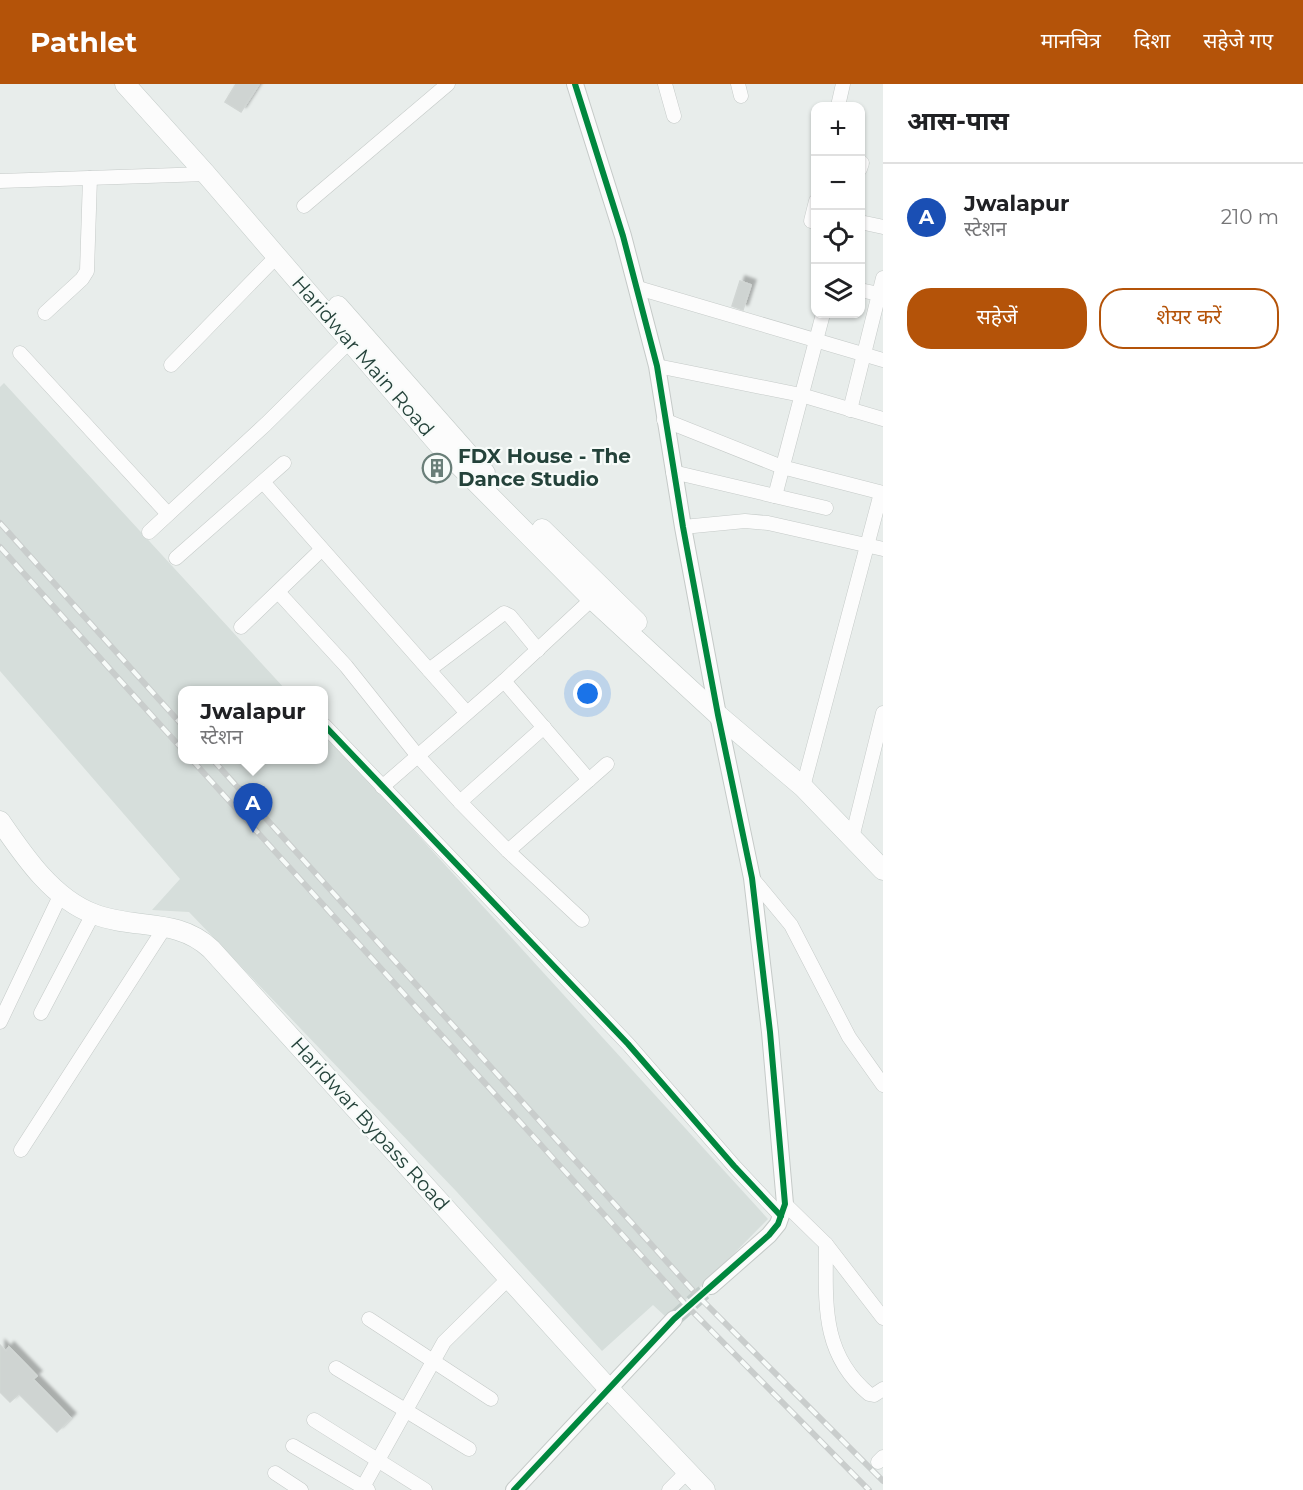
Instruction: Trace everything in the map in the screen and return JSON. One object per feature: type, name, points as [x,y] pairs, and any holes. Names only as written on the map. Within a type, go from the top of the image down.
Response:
[{"type":"main road","name":"Haridwar Main Road","points":[[125,84],[278,256],[439,445],[592,599],[718,715],[803,787],[883,870]]},
{"type":"main road","name":"Haridwar Main Road","points":[[141,84],[448,433],[496,484],[683,667],[718,715]]},
{"type":"main road","name":"Haridwar Bypass Road","points":[[3,834],[60,896],[93,914],[184,930],[198,937],[211,949],[609,1389],[705,1490]]},
{"type":"street","points":[[304,206],[448,84]]},
{"type":"street","points":[[575,84],[638,288],[657,366],[672,472],[718,715],[752,878],[770,1032],[783,1210],[769,1235],[711,1286]]},
{"type":"street","points":[[665,84],[674,116]]},
{"type":"street","points":[[839,102],[843,84]]},
{"type":"street","points":[[0,181],[206,174]]},
{"type":"street","points":[[45,313],[82,279],[87,271],[90,178]]},
{"type":"street","points":[[865,223],[883,227]]},
{"type":"street","points":[[171,365],[278,256]]},
{"type":"street","points":[[850,410],[881,295],[883,278]]},
{"type":"street","points":[[638,288],[815,342],[883,360]]},
{"type":"street","points":[[865,291],[881,295]]},
{"type":"street","points":[[775,496],[822,318]]},
{"type":"street","points":[[149,532],[266,424],[350,341]]},
{"type":"street","points":[[20,353],[168,514]]},
{"type":"street","points":[[657,366],[801,395],[883,419]]},
{"type":"street","points":[[664,420],[782,467],[882,493],[803,787]]},
{"type":"street","points":[[176,558],[284,463]]},
{"type":"street","points":[[672,472],[826,508]]},
{"type":"street","points":[[263,482],[466,712]]},
{"type":"street","points":[[683,527],[745,521],[768,523],[883,549]]},
{"type":"street","points":[[241,627],[279,593],[321,550]]},
{"type":"street","points":[[279,593],[346,666],[417,754],[460,802],[508,852],[582,920]]},
{"type":"street","points":[[382,787],[417,754],[504,681],[592,599]]},
{"type":"street","points":[[429,670],[504,613],[510,616],[538,650]]},
{"type":"street","points":[[504,681],[589,780]]},
{"type":"street","points":[[852,838],[883,713]]},
{"type":"street","points":[[460,802],[544,727]]},
{"type":"street","points":[[328,730],[628,1044],[734,1166],[783,1210],[826,1244],[883,1318]]},
{"type":"street","points":[[508,852],[607,764]]},
{"type":"street","points":[[752,878],[791,925],[849,1037],[883,1085]]},
{"type":"street","points":[[0,1022],[60,896]]},
{"type":"street","points":[[41,1013],[93,914]]},
{"type":"street","points":[[21,1150],[165,927]]},
{"type":"street","points":[[826,1244],[826,1305],[834,1350],[869,1394],[874,1395],[883,1389]]},
{"type":"street","points":[[293,1446],[366,1488],[377,1461],[432,1359],[455,1330],[509,1278]]},
{"type":"street","points":[[369,1319],[491,1399]]},
{"type":"street","points":[[514,1490],[675,1319]]},
{"type":"street","points":[[336,1368],[469,1449]]},
{"type":"street","points":[[314,1420],[426,1490]]},
{"type":"street","points":[[669,1490],[687,1472]]},
{"type":"street","points":[[276,1473],[301,1490]]},
{"type":"shaded area","points":[[4,383],[282,686],[178,686],[178,764],[328,764],[328,736],[768,1219],[708,1280],[666,1317],[653,1305],[602,1351],[456,1191],[189,912],[152,910],[180,879],[0,671],[0,387]]},
{"type":"building","points":[[236,84],[259,84],[241,112],[225,102]]},
{"type":"building","points":[[740,281],[751,285],[743,310],[732,306]]},
{"type":"building","name":"FDX House - The Dance Studio","points":[[434,457],[449,472],[436,484],[422,468]]},
{"type":"building","points":[[0,1345],[6,1351],[9,1347],[37,1376],[33,1379],[71,1418],[57,1432],[19,1394],[10,1402],[0,1392]]},
{"type":"tunnel","points":[[674,1319],[711,1286]]},
{"type":"railway","points":[[0,523],[178,721]]},
{"type":"railway","points":[[0,547],[178,745]]},
{"type":"railway","points":[[196,764],[686,1305],[869,1490]]},
{"type":"railway","points":[[217,764],[697,1295],[883,1481]]},
{"type":"cycle path","points":[[514,1490],[674,1319],[769,1235],[778,1224],[785,1204],[770,1032],[752,878],[718,715],[683,527],[657,366],[623,236],[575,84]]},
{"type":"cycle path","points":[[328,729],[628,1044],[734,1166],[781,1216]]},
{"type":"place","name":"FDX House - The Dance Studio","points":[[437,468]]},
{"type":"place","name":"Jwalapur","points":[[253,833]]}]
